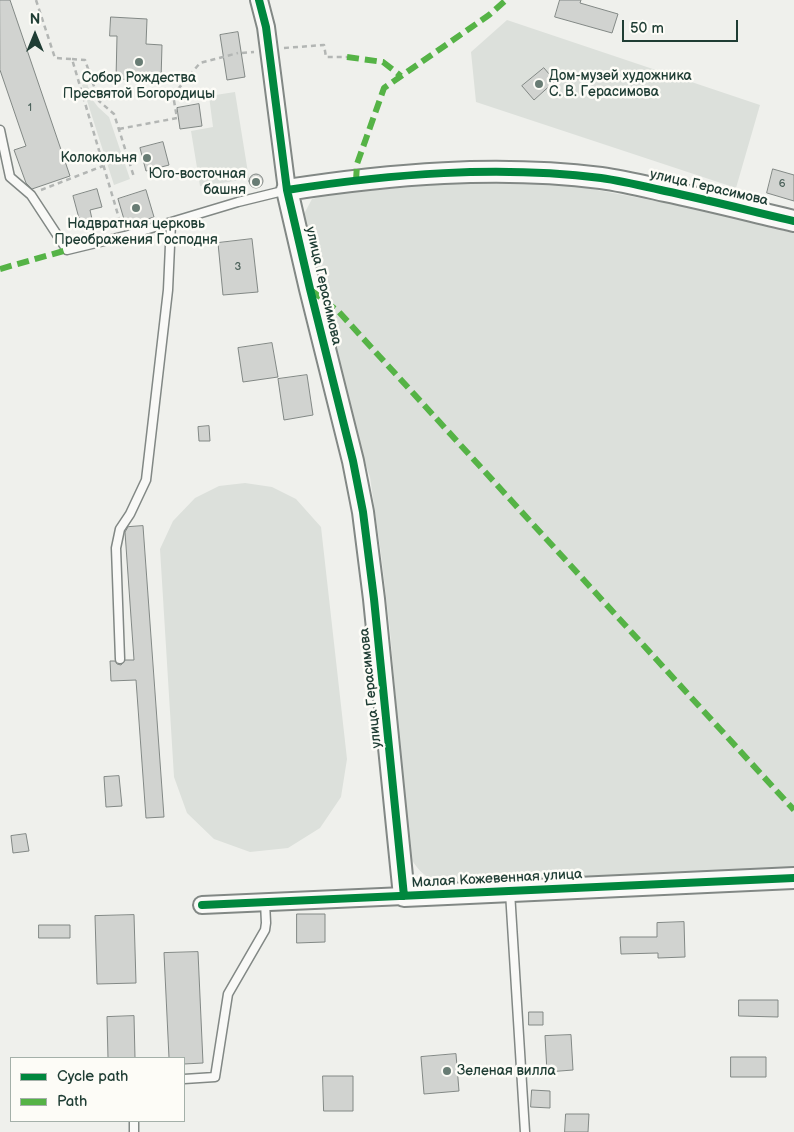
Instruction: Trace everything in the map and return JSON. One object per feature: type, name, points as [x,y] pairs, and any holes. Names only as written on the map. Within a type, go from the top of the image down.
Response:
[{"type":"street","points":[[259,0],[266,27],[287,190]]},
{"type":"street","name":"улица Герасимова","points":[[404,896],[374,599],[363,512],[353,461],[287,190],[451,172],[545,173],[616,180],[794,221]]},
{"type":"street","name":"Малая Кожевенная улица","points":[[202,905],[794,878]]},
{"type":"lane","points":[[0,130],[10,177],[31,195],[66,250],[125,236],[238,202],[287,190]]},
{"type":"lane","points":[[120,659],[116,548],[120,529],[130,514],[146,480],[168,290],[171,223]]},
{"type":"lane","points":[[510,891],[525,1132]]},
{"type":"lane","points":[[185,1079],[215,1077],[228,994],[265,930],[265,902]]},
{"type":"path","points":[[36,0],[55,58],[85,60],[99,101],[114,114],[134,176]]},
{"type":"path","points":[[294,47],[324,45],[326,57],[346,57]]},
{"type":"path","points":[[120,129],[176,118],[173,95],[200,63],[238,53]]},
{"type":"path","points":[[72,59],[125,236]]},
{"type":"path","points":[[31,195],[103,166]]},
{"type":"shaded area","points":[[507,20],[760,105],[736,188],[476,102],[471,52]]},
{"type":"shaded area","points":[[87,83],[92,99],[109,117],[130,179],[114,185],[82,85]]},
{"type":"shaded area","points":[[235,92],[249,179],[200,186],[191,131],[213,127],[209,96]]},
{"type":"shaded area","points":[[456,183],[565,184],[683,206],[794,233],[794,868],[464,885],[446,883],[426,876],[420,871],[409,855],[390,631],[370,477],[352,423],[306,235],[304,214],[312,199],[328,194]]},
{"type":"shaded area","points":[[245,483],[272,487],[296,499],[321,527],[347,759],[341,797],[320,828],[288,848],[250,852],[214,839],[187,813],[174,777],[160,549],[173,521],[195,498],[219,486]]},
{"type":"building","points":[[0,0],[10,0],[70,176],[32,189],[26,183],[14,150],[26,146],[0,70]]},
{"type":"building","points":[[560,0],[581,0],[580,3],[618,14],[612,33],[555,17]]},
{"type":"building","name":"Собор Рождества Пресвятой Богородицы","points":[[111,17],[147,19],[146,44],[162,45],[161,80],[116,79],[117,36],[110,36]]},
{"type":"building","points":[[238,32],[245,77],[227,80],[220,35]]},
{"type":"building","name":"Дом-музей художника С. В. Герасимова","points":[[544,68],[555,81],[534,100],[522,86]]},
{"type":"building","points":[[199,104],[202,126],[180,129],[177,108]]},
{"type":"building","points":[[163,142],[169,165],[146,171],[140,148]]},
{"type":"building","points":[[773,169],[794,175],[794,201],[767,193]]},
{"type":"building","name":"Юго-восточная башня","points":[[253,174],[259,174],[263,181],[259,188],[253,188],[249,184],[249,178]]},
{"type":"building","points":[[97,189],[102,207],[90,210],[92,219],[80,222],[73,196]]},
{"type":"building","name":"Надвратная церковь Преображения Господня","points":[[146,190],[154,217],[126,226],[118,199]]},
{"type":"building","points":[[252,239],[258,292],[223,295],[218,243]]},
{"type":"building","points":[[272,343],[278,377],[243,382],[238,348]]},
{"type":"building","points":[[307,375],[313,415],[284,420],[278,379]]},
{"type":"building","points":[[209,426],[210,441],[199,441],[198,427]]},
{"type":"building","points":[[143,526],[164,817],[146,818],[136,680],[111,681],[110,661],[115,661],[121,665],[125,660],[134,660],[125,532],[128,527]]},
{"type":"building","points":[[119,776],[122,806],[106,807],[104,777]]},
{"type":"building","points":[[26,834],[29,851],[13,853],[11,836]]},
{"type":"building","points":[[297,914],[325,914],[325,942],[297,943]]},
{"type":"building","points":[[134,915],[136,983],[97,984],[95,916]]},
{"type":"building","points":[[684,922],[685,957],[658,958],[658,953],[621,954],[620,937],[657,937],[657,923]]},
{"type":"building","points":[[39,925],[70,925],[70,938],[39,938]]},
{"type":"building","points":[[198,952],[203,1063],[185,1064],[185,1057],[169,1057],[164,953]]},
{"type":"building","points":[[739,1000],[778,1000],[778,1017],[739,1016]]},
{"type":"building","points":[[529,1012],[543,1012],[543,1025],[529,1025]]},
{"type":"building","points":[[134,1016],[135,1057],[108,1057],[107,1017]]},
{"type":"building","points":[[571,1035],[573,1070],[547,1072],[545,1036]]},
{"type":"building","points":[[456,1054],[459,1091],[424,1094],[421,1057]]},
{"type":"building","points":[[731,1057],[766,1057],[766,1077],[731,1077]]},
{"type":"building","points":[[323,1076],[353,1076],[353,1111],[324,1111]]},
{"type":"building","points":[[532,1090],[550,1091],[550,1108],[531,1107]]},
{"type":"building","points":[[566,1114],[589,1114],[588,1132],[565,1132]]},
{"type":"marked path","points":[[356,181],[357,164],[384,88],[489,15],[506,0]]},
{"type":"marked path","points":[[347,57],[383,62],[401,76]]},
{"type":"marked path","points":[[0,269],[67,250]]},
{"type":"marked path","points":[[311,290],[339,312],[794,810]]},
{"type":"cycle path","points":[[259,0],[266,27],[287,190],[353,461],[363,512],[374,599],[404,896]]},
{"type":"cycle path","points":[[287,190],[326,184],[444,173],[523,172],[562,174],[625,182],[794,221]]},
{"type":"cycle path","points":[[202,905],[794,878]]},
{"type":"place","name":"Собор Рождества Пресвятой Богородицы","points":[[139,62]]},
{"type":"place","name":"Дом-музей художника С. В. Герасимова","points":[[539,84]]},
{"type":"place","name":"Колокольня","points":[[147,158]]},
{"type":"place","name":"Юго-восточная башня","points":[[256,182]]},
{"type":"place","name":"Надвратная церковь Преображения Господня","points":[[136,208]]},
{"type":"place","name":"Зеленая вилла","points":[[447,1071]]}]
